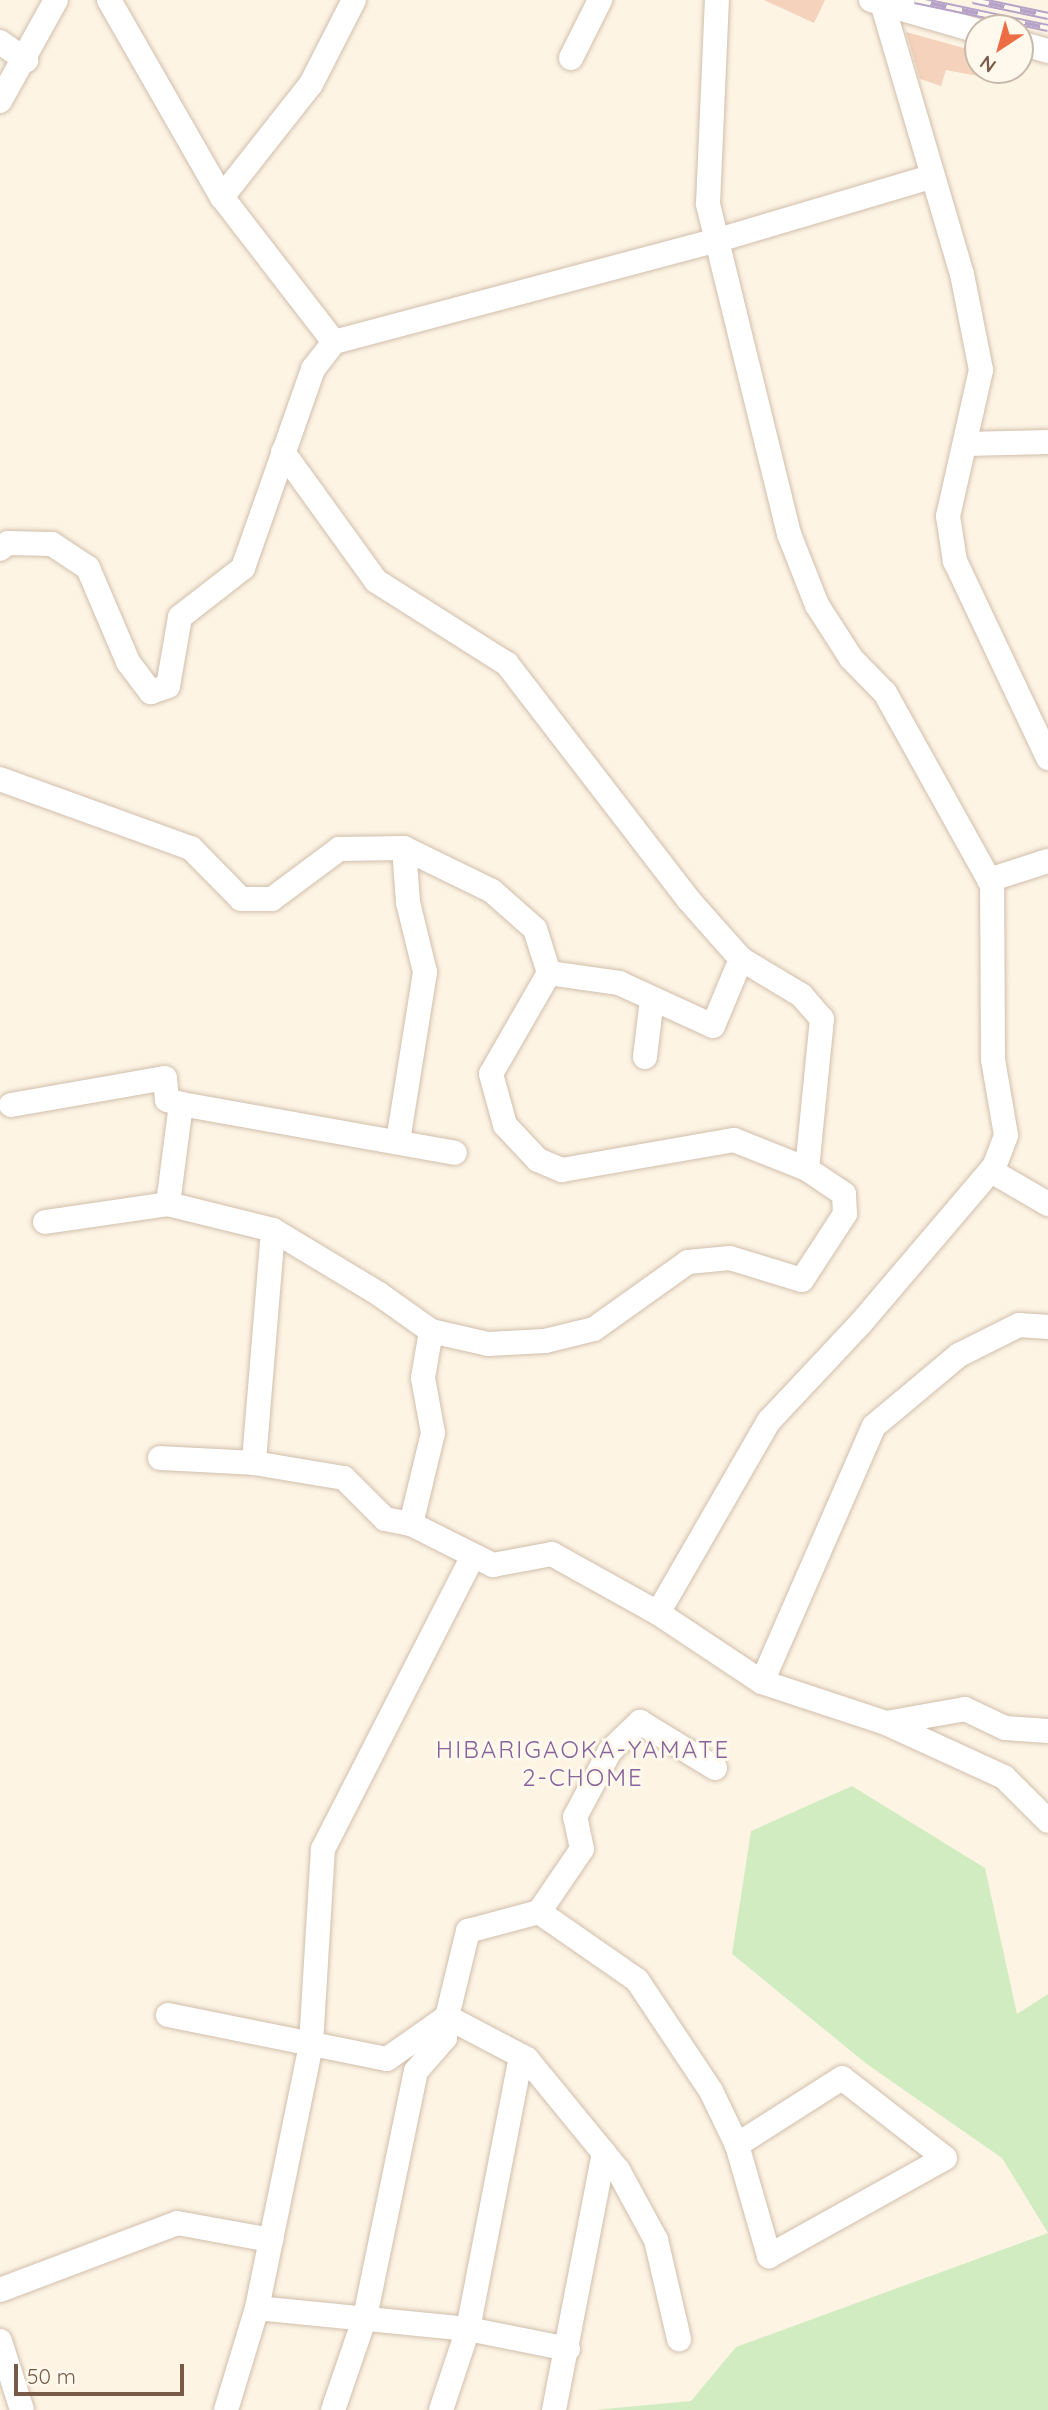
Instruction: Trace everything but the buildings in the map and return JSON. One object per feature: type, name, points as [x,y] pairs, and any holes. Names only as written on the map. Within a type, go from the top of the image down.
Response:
[{"type":"street","points":[[0,102],[26,60],[57,0]]},
{"type":"street","points":[[109,0],[222,197],[334,342]]},
{"type":"street","points":[[222,197],[310,84],[354,0]]},
{"type":"street","points":[[571,58],[600,0]]},
{"type":"street","points":[[658,1613],[769,1421],[861,1323],[991,1171],[1006,1135],[993,1060],[989,880],[885,693],[851,658],[817,605],[789,534],[708,204],[717,0]]},
{"type":"street","points":[[877,3],[964,28]]},
{"type":"street","points":[[877,3],[962,274],[981,370],[967,444],[948,516],[955,561],[1048,758]]},
{"type":"street","points":[[0,42],[26,60]]},
{"type":"street","points":[[0,549],[8,543],[51,544],[88,568],[128,662],[151,692],[168,686],[180,617],[243,568],[313,369],[334,342],[718,240],[931,177]]},
{"type":"street","points":[[967,444],[1048,442]]},
{"type":"street","points":[[283,452],[376,581],[507,664],[688,899],[741,960],[801,995],[822,1019],[807,1169]]},
{"type":"street","points":[[0,779],[191,848],[241,899],[272,899],[339,849],[404,848],[492,891],[535,929],[549,973],[491,1074],[505,1125],[538,1160],[562,1170],[734,1140],[807,1169],[844,1194],[845,1214],[802,1280],[730,1258],[688,1262],[594,1329],[545,1341],[488,1344],[431,1331],[379,1294],[273,1230],[168,1204],[45,1222]]},
{"type":"street","points":[[398,1141],[425,972],[408,902],[404,848]]},
{"type":"street","points":[[989,880],[1048,861]]},
{"type":"street","points":[[549,973],[619,983],[713,1026],[741,960]]},
{"type":"street","points":[[645,1057],[652,998]]},
{"type":"street","points":[[11,1105],[165,1078],[167,1100],[181,1104],[455,1153]]},
{"type":"street","points":[[168,1204],[181,1104]]},
{"type":"street","points":[[991,1171],[1048,1204]]},
{"type":"street","points":[[254,1463],[273,1230]]},
{"type":"street","points":[[762,1682],[874,1426],[959,1355],[1019,1325],[1048,1328]]},
{"type":"street","points":[[411,1524],[433,1433],[423,1378],[431,1331]]},
{"type":"street","points":[[160,1458],[254,1463],[344,1478],[385,1519],[411,1524],[493,1565],[552,1554],[658,1613],[762,1682],[886,1723],[1004,1777],[1045,1815]]},
{"type":"street","points":[[226,2410],[257,2308],[311,2044],[323,1849],[473,1556]]},
{"type":"street","points":[[886,1723],[965,1709],[1005,1728],[1048,1731]]},
{"type":"street","points":[[333,2410],[365,2318],[416,2071],[445,2038],[447,2017],[468,1931],[539,1912],[582,1849],[575,1817],[610,1751],[640,1723],[715,1768]]},
{"type":"street","points":[[539,1912],[637,1980],[711,2091],[737,2145],[769,2256],[945,2158],[842,2078],[737,2145]]},
{"type":"street","points":[[169,2015],[387,2059],[447,2017]]},
{"type":"street","points":[[447,2017],[522,2056],[604,2153],[656,2240],[679,2339]]},
{"type":"street","points":[[441,2410],[468,2329],[522,2056]]},
{"type":"street","points":[[554,2410],[604,2153]]},
{"type":"street","points":[[0,2290],[177,2223],[271,2240]]},
{"type":"street","points":[[257,2308],[468,2329],[568,2349]]},
{"type":"street","points":[[0,2342],[22,2410]]},
{"type":"green space","points":[[852,1786],[985,1868],[1017,2014],[1048,1994],[1048,2233],[1002,2158],[868,2065],[732,1954],[751,1831]]},
{"type":"green space","points":[[1048,2233],[1048,2410],[594,2410],[691,2401],[736,2347]]},
{"type":"railway","points":[[915,0],[1048,28]]},
{"type":"railway","points":[[973,0],[1048,16]]},
{"type":"district","name":"HIBARIGAOKA-YAMATE 2-CHOME","points":[[583,1764]]}]
